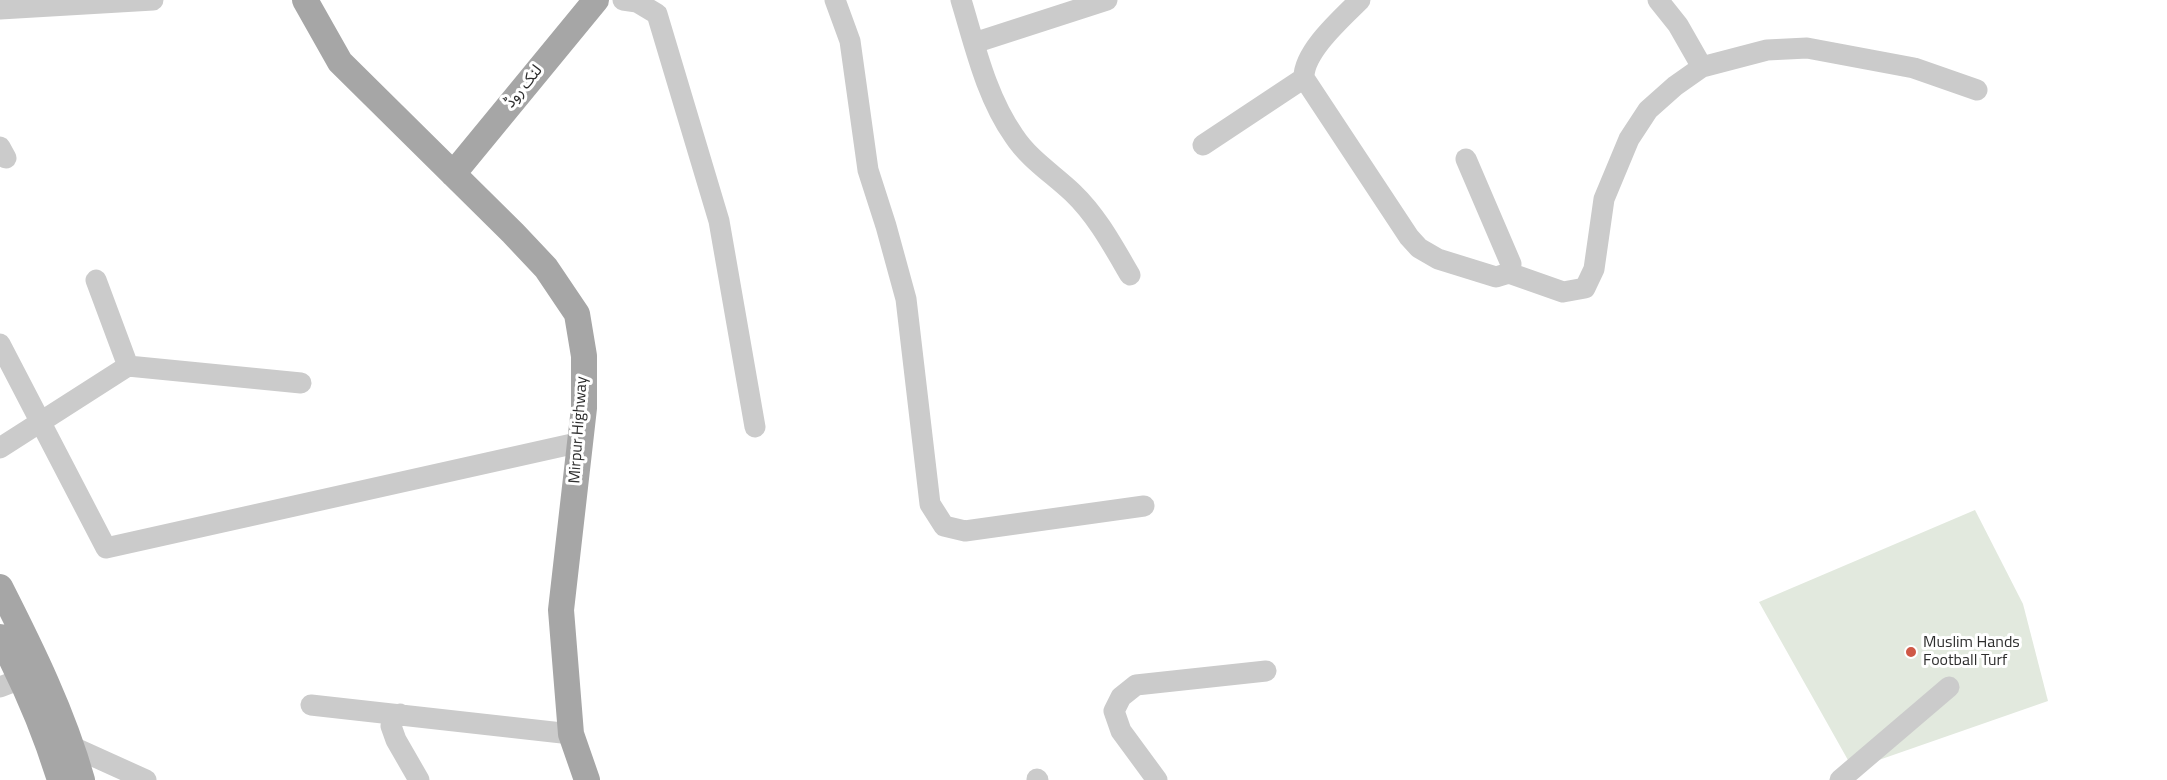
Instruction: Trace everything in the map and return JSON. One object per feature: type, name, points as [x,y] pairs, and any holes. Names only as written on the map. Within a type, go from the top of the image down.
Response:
[{"type":"main road","name":"Mirpur Highway","points":[[305,0],[340,62],[546,268],[577,314],[584,356],[584,408],[561,610],[571,734],[587,780]]},
{"type":"main road","name":"لنک روڈ","points":[[453,174],[596,0]]},
{"type":"main road","points":[[0,587],[35,656],[73,747],[82,780]]},
{"type":"main road","points":[[0,637],[10,683],[53,758],[60,780]]},
{"type":"street","points":[[0,9],[153,0]]},
{"type":"street","points":[[623,0],[637,2],[657,14],[719,221],[755,427]]},
{"type":"street","points":[[835,0],[850,41],[868,170],[906,299],[930,504],[944,526],[965,531],[1144,506]]},
{"type":"street","points":[[961,0],[993,99],[1014,137],[1032,159],[1074,194],[1096,219],[1130,275]]},
{"type":"street","points":[[974,43],[1107,0]]},
{"type":"street","points":[[1360,0],[1316,48],[1303,69],[1304,78],[1409,237],[1419,248],[1438,259],[1496,277],[1509,273],[1563,292],[1585,288],[1594,269],[1605,199],[1629,139],[1648,110],[1702,67],[1767,50],[1807,48],[1914,68],[1977,90]]},
{"type":"street","points":[[1658,0],[1678,25],[1702,67]]},
{"type":"street","points":[[1203,145],[1304,78]]},
{"type":"street","points":[[1466,159],[1511,264],[1509,273]]},
{"type":"street","points":[[96,280],[128,366]]},
{"type":"street","points":[[0,344],[106,548],[580,442]]},
{"type":"street","points":[[0,448],[128,366],[300,383]]},
{"type":"street","points":[[1157,780],[1121,731],[1114,711],[1121,697],[1136,685],[1266,671]]},
{"type":"street","points":[[1840,780],[1949,687]]},
{"type":"street","points":[[311,705],[571,734]]},
{"type":"street","points":[[400,714],[395,717],[390,726],[419,780]]},
{"type":"street","points":[[73,747],[146,780]]},
{"type":"shaded area","name":"Muslim Hands Football Turf","points":[[1975,510],[2023,604],[2048,701],[1853,769],[1759,602]]},
{"type":"place","name":"Muslim Hands Football Turf","points":[[1911,652]]}]
